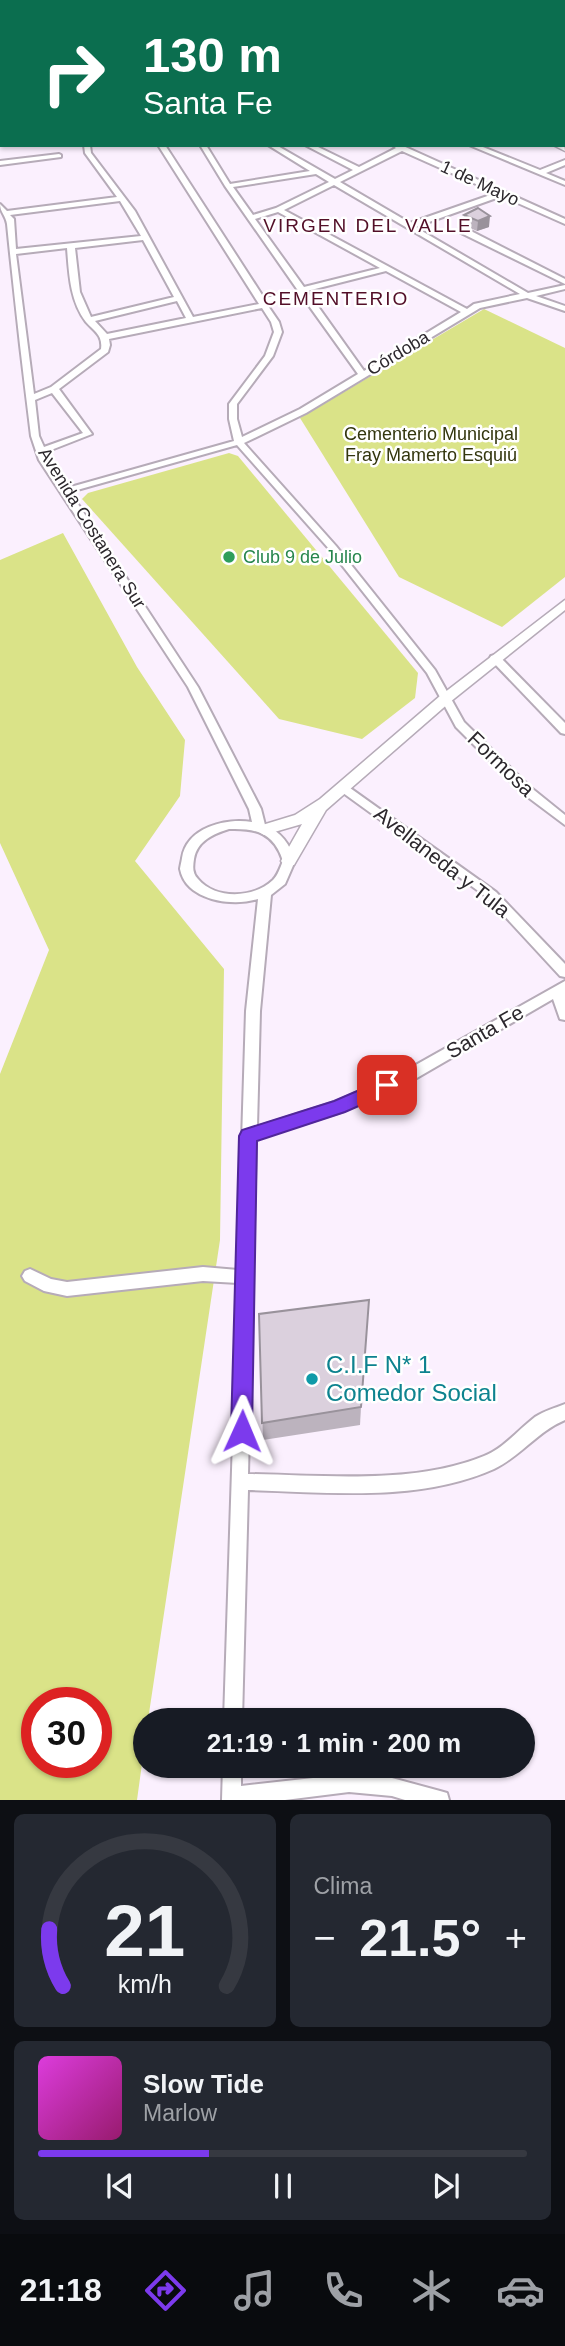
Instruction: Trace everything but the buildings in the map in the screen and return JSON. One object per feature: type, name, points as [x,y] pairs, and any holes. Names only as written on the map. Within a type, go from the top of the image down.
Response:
[{"type":"street","points":[[87,147],[88,153],[122,199],[146,238],[190,319]]},
{"type":"street","points":[[162,147],[263,303],[278,332],[269,356],[233,404],[233,419],[239,442]]},
{"type":"street","points":[[204,147],[228,186],[363,375]]},
{"type":"street","points":[[274,147],[527,295],[565,309]]},
{"type":"street","points":[[312,147],[359,170]]},
{"type":"street","points":[[252,218],[279,210],[336,183],[398,147]]},
{"type":"street","name":"1 de Mayo","points":[[398,147],[565,222]]},
{"type":"street","points":[[477,147],[565,183]]},
{"type":"street","points":[[0,163],[59,156]]},
{"type":"street","points":[[540,173],[565,162]]},
{"type":"street","points":[[228,186],[316,172]]},
{"type":"street","points":[[410,226],[503,193]]},
{"type":"street","points":[[3,209],[122,199]]},
{"type":"street","name":"Avenida Costanera Sur","points":[[3,209],[11,223],[12,252],[35,436],[41,451],[193,687],[262,828]]},
{"type":"street","points":[[279,210],[467,312]]},
{"type":"street","points":[[462,230],[565,284]]},
{"type":"street","points":[[12,252],[146,238]]},
{"type":"street","points":[[31,398],[54,389],[105,350],[106,337],[89,320],[75,293],[71,246]]},
{"type":"street","points":[[106,337],[263,303],[384,269]]},
{"type":"street","name":"Córdoba","points":[[65,491],[239,442],[303,411],[477,306],[565,284]]},
{"type":"street","points":[[89,320],[177,299]]},
{"type":"street","points":[[41,451],[88,435],[54,389]]},
{"type":"street","name":"Formosa","points":[[239,442],[333,548],[431,672],[460,724],[525,789],[565,821]]},
{"type":"street","points":[[325,803],[297,842],[283,879],[265,893],[234,899],[213,895],[197,886],[191,879],[186,864],[190,849],[209,831],[239,824],[262,828],[300,819],[325,803],[445,699],[565,604]]},
{"type":"street","points":[[495,658],[565,730]]},
{"type":"street","name":"Avellaneda y Tula","points":[[343,787],[492,895],[565,972]]},
{"type":"street","points":[[262,828],[281,841],[289,861]]},
{"type":"street","points":[[233,1708],[248,1136],[253,1012],[265,893]]},
{"type":"street","points":[[561,989],[565,1015]]},
{"type":"street","name":"Santa Fe","points":[[248,1136],[339,1107],[410,1075],[561,989]]},
{"type":"street","points":[[30,1276],[49,1286],[67,1289],[203,1274],[244,1277]]},
{"type":"street","points":[[241,1482],[399,1482],[440,1477],[489,1462],[519,1444],[542,1422],[565,1412]]},
{"type":"street","points":[[232,1778],[231,1798],[349,1783],[392,1787],[440,1800]]},
{"type":"green space","name":"Cementerio Municipal Fray Mamerto Esquiú","points":[[484,309],[565,348],[565,577],[502,627],[399,577],[300,418]]},
{"type":"green space","name":"Club 9 de Julio","points":[[229,453],[238,456],[418,673],[415,698],[362,739],[279,719],[82,499],[88,493]]},
{"type":"green space","points":[[63,533],[137,667],[185,740],[180,796],[135,861],[224,969],[220,1240],[150,1708],[133,1708],[133,1778],[140,1778],[137,1800],[0,1800],[0,1074],[49,950],[0,843],[0,560]]},
{"type":"place","name":"Club 9 de Julio","points":[[229,557]]},
{"type":"place","name":"C.I.F N* 1 Comedor Social","points":[[312,1379]]},
{"type":"district","name":"VIRGEN DEL VALLE","points":[[368,225]]},
{"type":"district","name":"CEMENTERIO","points":[[336,298]]},
{"type":"route","points":[[242,1431],[248,1136],[339,1107],[387,1085]]}]
